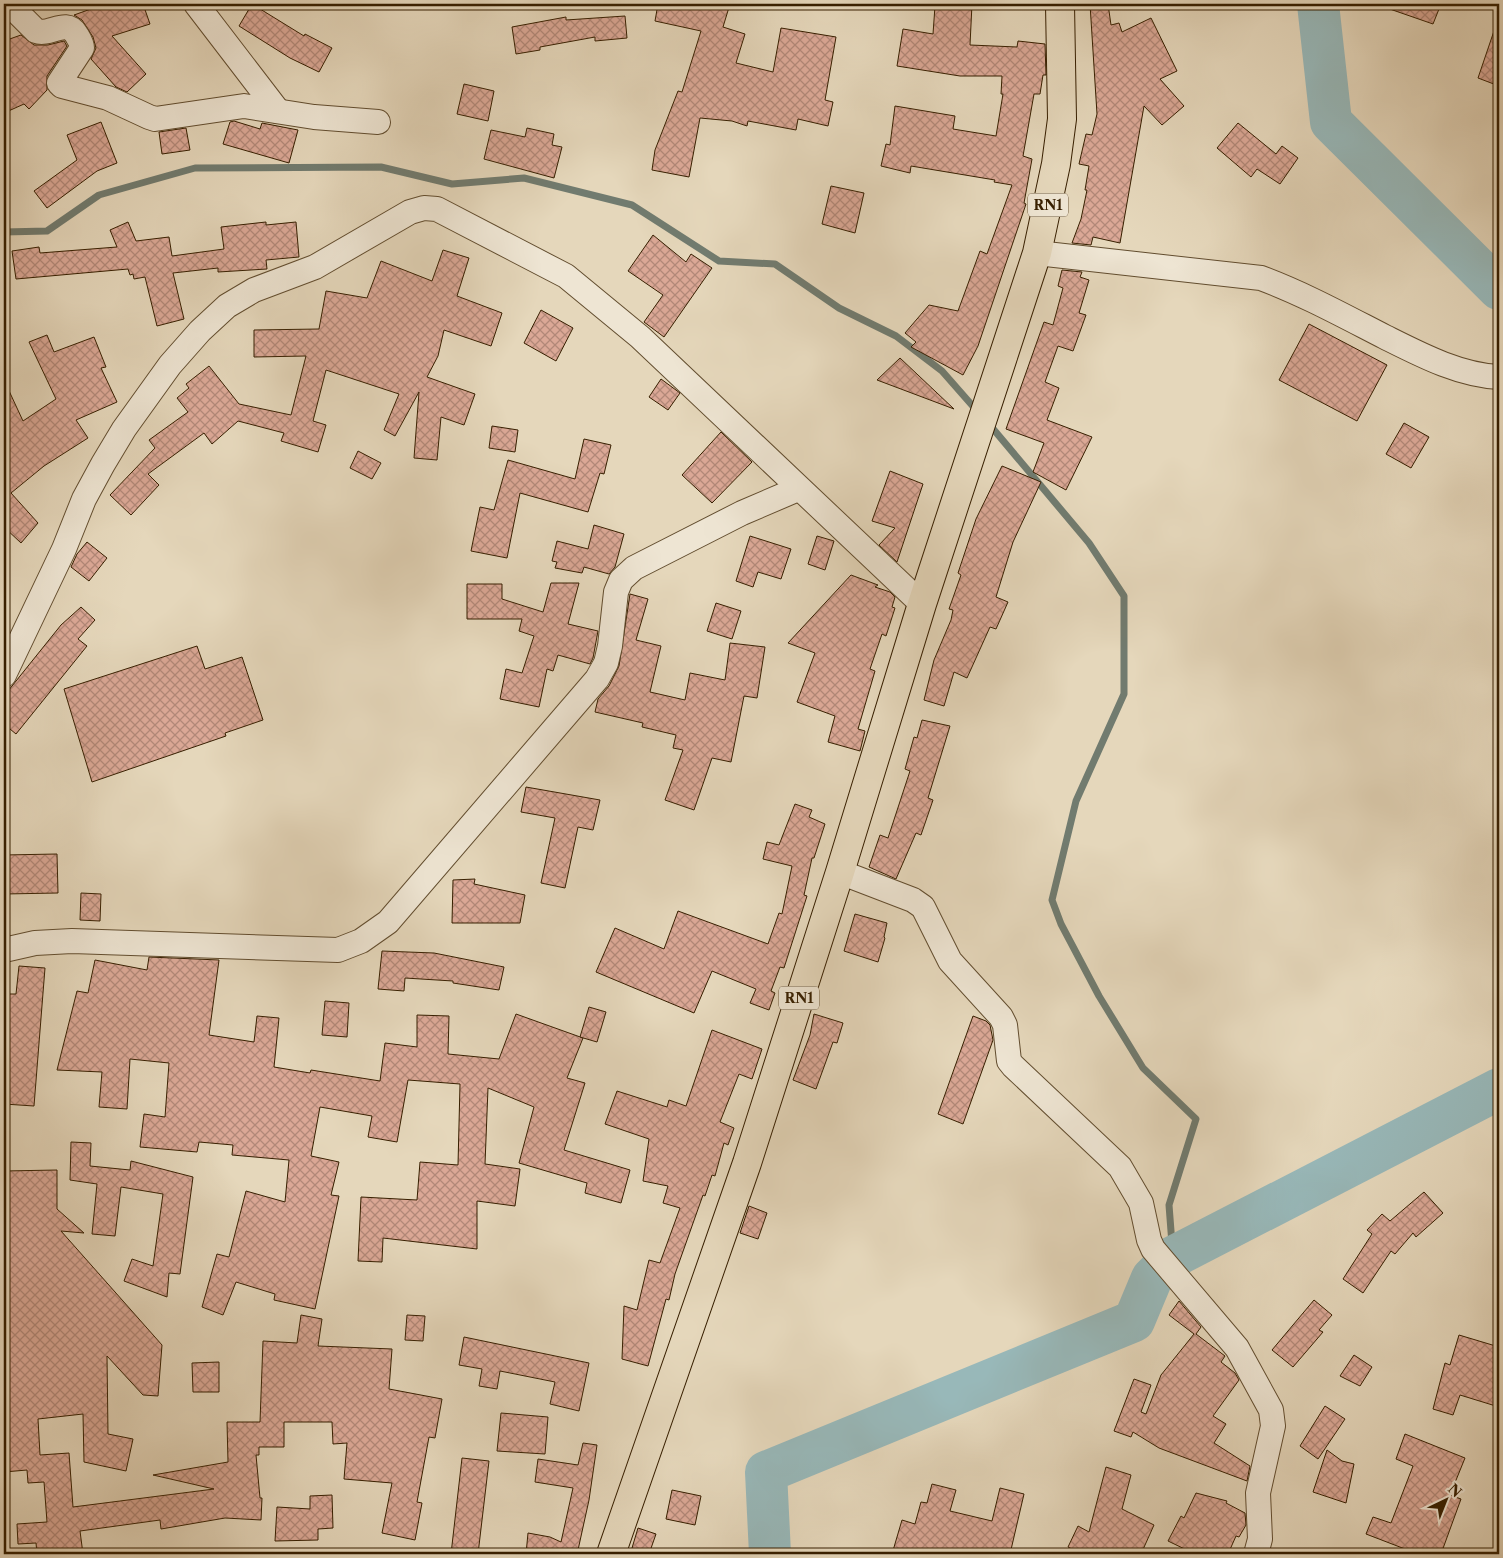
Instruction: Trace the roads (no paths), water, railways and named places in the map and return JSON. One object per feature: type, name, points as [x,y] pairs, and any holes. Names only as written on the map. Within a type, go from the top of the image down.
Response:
[{"type":"highway","name":"RN1","points":[[611,1554],[747,1163],[840,872],[922,604],[1037,253],[1056,164],[1062,119],[1060,4]]},
{"type":"street","points":[[8,4],[36,31],[41,33],[66,26],[73,30],[82,44],[82,48],[62,77],[60,83],[64,89],[108,98],[155,119],[244,106],[378,122]]},
{"type":"street","points":[[196,4],[278,111]]},
{"type":"street","points":[[4,675],[64,549],[84,498],[103,464],[170,365],[200,331],[227,306],[254,290],[315,267],[410,212],[424,208],[437,209],[566,276],[640,337],[798,489],[922,604]]},
{"type":"street","points":[[1037,253],[1262,278],[1289,288],[1417,353],[1477,376],[1499,377]]},
{"type":"street","points":[[4,950],[35,942],[72,941],[338,950],[361,941],[388,922],[405,904],[456,840],[597,679],[606,663],[616,592],[621,580],[634,568],[742,513],[798,489]]},
{"type":"street","points":[[840,872],[913,900],[923,907],[950,961],[1001,1017],[1005,1025],[1009,1061],[1120,1167],[1141,1203],[1149,1240],[1153,1249],[1181,1285],[1237,1348],[1274,1417],[1258,1493],[1260,1540],[1256,1554]]},
{"type":"waterway","points":[[1318,4],[1331,122],[1499,289]]},
{"type":"waterway","points":[[4,232],[47,231],[99,195],[195,168],[381,167],[452,184],[524,178],[632,205],[719,261],[775,264],[839,308],[896,336],[942,371],[978,412]]},
{"type":"waterway","points":[[989,424],[1089,543],[1124,596],[1124,694],[1076,801],[1052,900],[1061,924],[1099,996],[1143,1068],[1196,1119],[1169,1205],[1173,1257]]},
{"type":"waterway","points":[[770,1554],[766,1472],[1134,1321],[1152,1278],[1173,1257],[1499,1089]]}]
